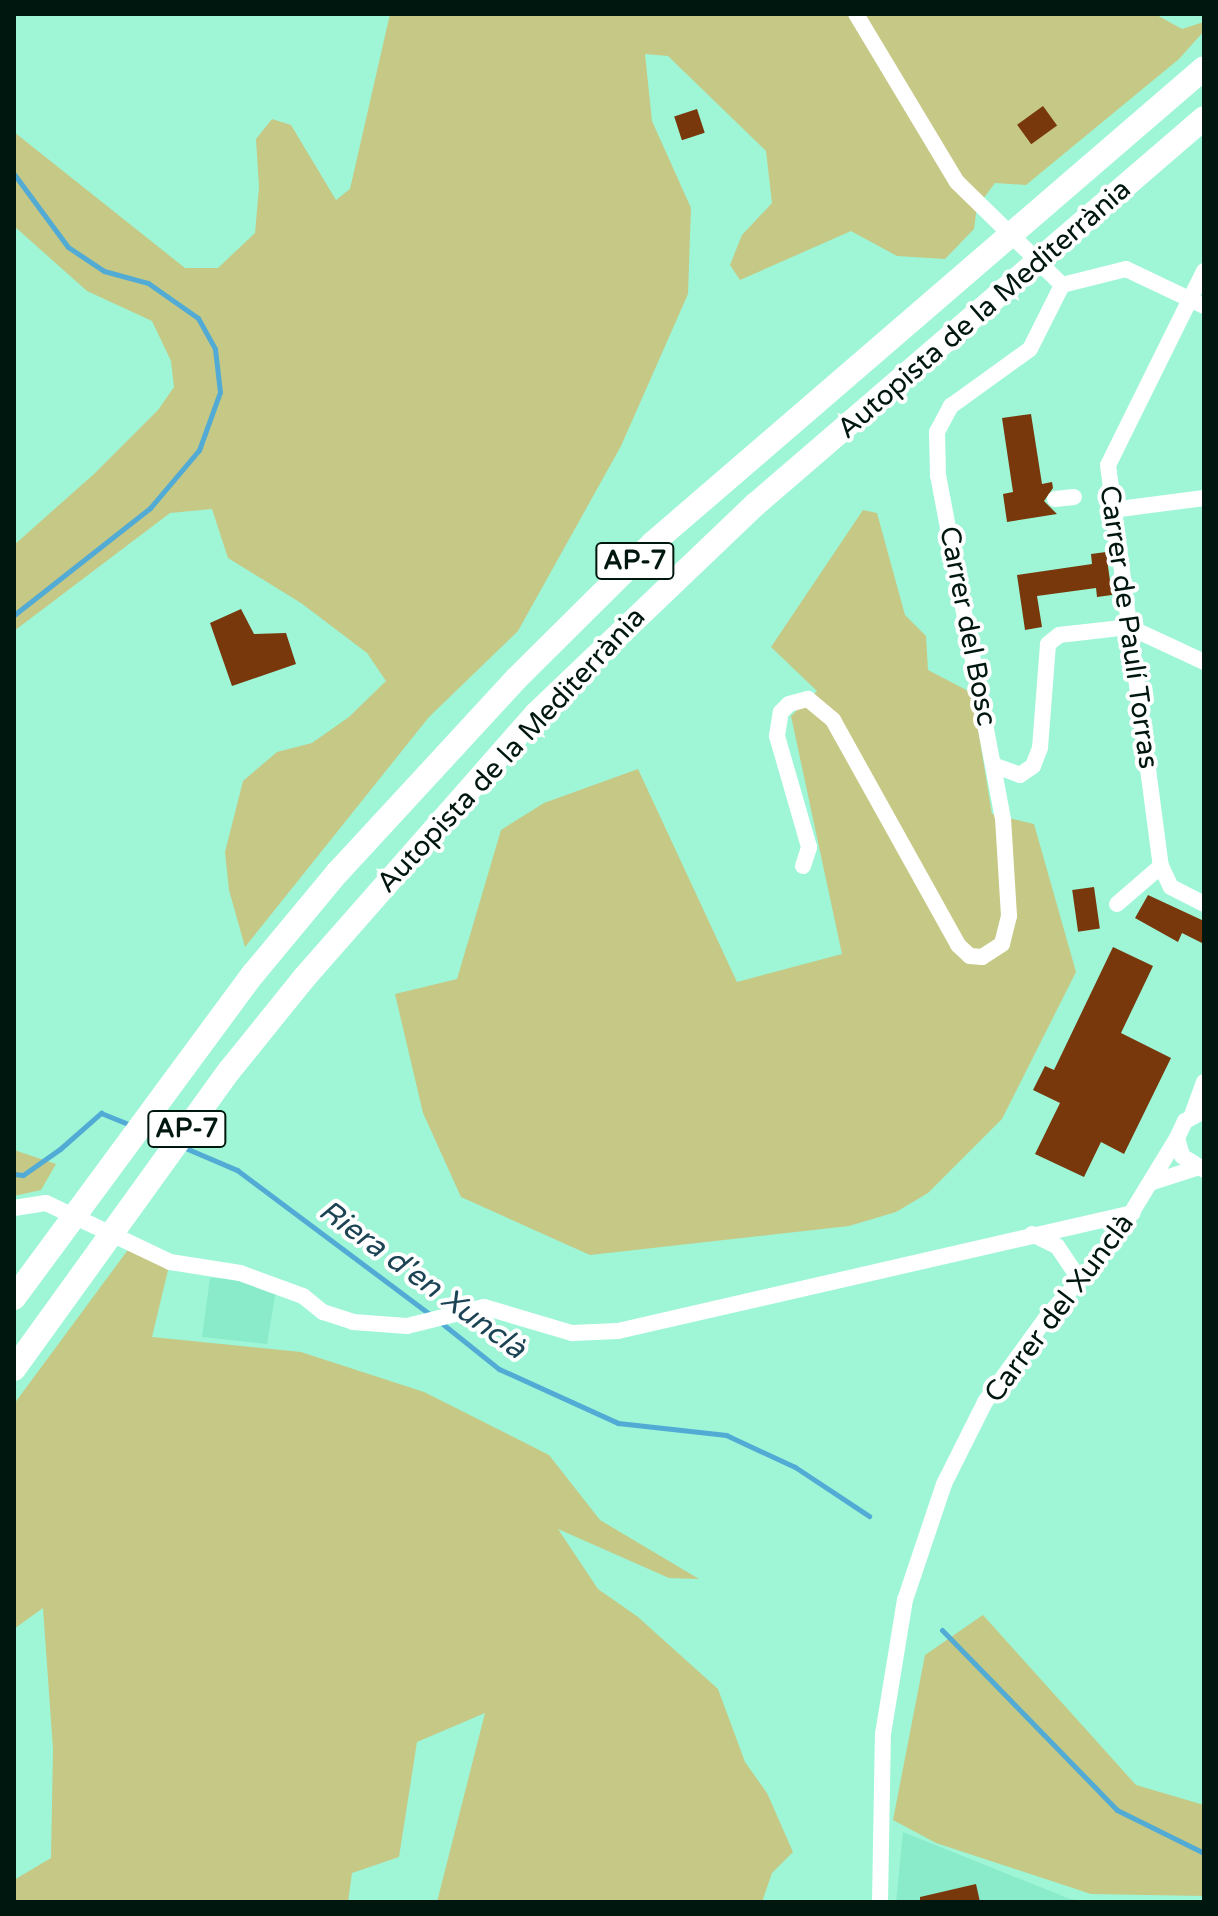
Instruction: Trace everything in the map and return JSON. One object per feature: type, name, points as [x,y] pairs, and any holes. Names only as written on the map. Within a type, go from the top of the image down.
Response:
[{"type":"highway","name":"Autopista de la Mediterrània","points":[[14,1298],[184,1064],[338,872],[517,678],[653,543],[1204,68]]},
{"type":"highway","name":"Autopista de la Mediterrània","points":[[14,1369],[229,1071],[371,897],[482,772],[621,629],[756,504],[986,310],[1204,118]]},
{"type":"street","points":[[856,14],[957,182],[1062,285],[1126,269],[1197,303]]},
{"type":"street","name":"Carrer de Paulí Torras","points":[[1161,866],[1108,465],[1197,303],[1204,271]]},
{"type":"street","name":"Carrer del Bosc","points":[[1062,285],[1030,349],[951,406],[937,432],[938,476],[993,765],[1020,775],[1033,766],[1040,748],[1048,644],[1059,635],[1129,627]]},
{"type":"street","points":[[1055,499],[1074,497]]},
{"type":"street","points":[[1112,510],[1204,498]]},
{"type":"street","points":[[1129,627],[1204,662]]},
{"type":"street","points":[[803,866],[809,847],[777,736],[781,712],[789,704],[808,699],[833,720],[958,945],[970,956],[993,954],[1002,944],[1009,916],[993,765]]},
{"type":"street","points":[[1117,904],[1161,866],[1171,887],[1204,904]]},
{"type":"street","points":[[1198,1113],[1204,1082]]},
{"type":"street","name":"Carrer del Xunclà","points":[[880,1902],[883,1734],[905,1600],[944,1484],[985,1402],[1133,1213],[1177,1138],[1198,1113]]},
{"type":"street","points":[[1177,1138],[1182,1156],[1200,1169]]},
{"type":"street","points":[[1153,1182],[1200,1169]]},
{"type":"street","points":[[14,1208],[46,1203],[170,1262],[240,1273],[303,1296],[323,1312],[353,1322],[407,1326],[484,1307],[572,1333],[618,1331],[693,1315],[1133,1213]]},
{"type":"street","points":[[1032,1234],[1057,1246],[1080,1280]]},
{"type":"shaded area","points":[[390,14],[1155,14],[1182,29],[1204,22],[1204,31],[1179,59],[1026,185],[995,183],[977,207],[974,229],[945,259],[897,256],[851,231],[740,280],[730,265],[742,235],[772,203],[766,151],[668,56],[645,54],[652,121],[691,208],[688,294],[621,446],[518,631],[429,717],[245,947],[229,890],[225,852],[243,781],[277,752],[312,743],[349,717],[386,681],[367,653],[301,603],[228,558],[212,509],[170,513],[14,631],[14,545],[94,474],[158,410],[174,387],[171,361],[152,321],[87,291],[14,226],[14,132],[185,268],[218,268],[255,233],[259,187],[256,139],[272,119],[291,125],[336,200],[350,189]]},
{"type":"shaded area","points":[[863,510],[877,513],[905,615],[926,636],[928,670],[972,693],[992,814],[1034,824],[1076,972],[1002,1119],[928,1193],[896,1212],[849,1226],[590,1255],[461,1197],[423,1113],[395,994],[457,979],[501,830],[544,803],[638,769],[737,982],[842,954],[791,716],[817,691],[771,647]]},
{"type":"shaded area","points":[[14,1150],[56,1164],[41,1190],[14,1196]]},
{"type":"shaded area","points":[[133,1243],[170,1262],[152,1337],[301,1352],[424,1392],[549,1455],[600,1520],[699,1579],[669,1578],[558,1529],[598,1589],[638,1617],[718,1689],[745,1762],[767,1793],[793,1852],[772,1873],[762,1902],[437,1902],[485,1713],[417,1742],[399,1857],[352,1873],[348,1902],[14,1902],[14,1880],[51,1858],[53,1749],[43,1608],[14,1629],[14,1404]]},
{"type":"shaded area","points":[[210,1278],[244,1280],[276,1290],[267,1344],[202,1337]]},
{"type":"shaded area","points":[[983,1615],[1136,1785],[1204,1805],[1204,1896],[1091,1894],[936,1843],[893,1820],[925,1655]]},
{"type":"shaded area","points":[[903,1832],[1070,1899],[1093,1902],[896,1902]]},
{"type":"building","points":[[1043,106],[1057,125],[1031,144],[1017,125]]},
{"type":"building","points":[[697,109],[705,133],[682,140],[674,116]]},
{"type":"building","points":[[1031,414],[1042,484],[1052,482],[1053,488],[1044,501],[1057,514],[1007,522],[1003,494],[1013,492],[1002,418]]},
{"type":"building","points":[[1106,552],[1112,595],[1097,597],[1096,588],[1037,596],[1042,627],[1025,630],[1017,575],[1092,564],[1091,554]]},
{"type":"building","points":[[241,609],[254,634],[286,633],[296,664],[232,686],[210,623]]},
{"type":"building","points":[[1094,887],[1100,929],[1078,932],[1072,890]]},
{"type":"building","points":[[1148,895],[1204,921],[1204,944],[1182,933],[1178,942],[1135,918]]},
{"type":"building","points":[[1113,947],[1153,966],[1121,1033],[1171,1058],[1124,1154],[1101,1142],[1084,1177],[1035,1154],[1060,1103],[1033,1090],[1045,1066],[1054,1070]]},
{"type":"building","points":[[976,1884],[980,1902],[920,1902],[920,1897]]},
{"type":"waterway","name":"Riera d'en Xunclà","points":[[14,174],[68,247],[104,271],[148,283],[198,318],[215,349],[220,392],[199,450],[150,508],[14,615]]},
{"type":"waterway","name":"Riera d'en Xunclà","points":[[14,1174],[23,1175],[60,1149],[101,1113],[133,1126]]},
{"type":"waterway","name":"Riera d'en Xunclà","points":[[146,1132],[170,1142]]},
{"type":"waterway","name":"Riera d'en Xunclà","points":[[183,1147],[237,1170],[431,1315]]},
{"type":"waterway","name":"Riera d'en Xunclà","points":[[439,1321],[499,1369],[618,1423],[726,1435],[795,1467],[869,1516]]},
{"type":"waterway","name":"Riera d'en Xunclà","points":[[942,1630],[1117,1810],[1204,1853]]}]
